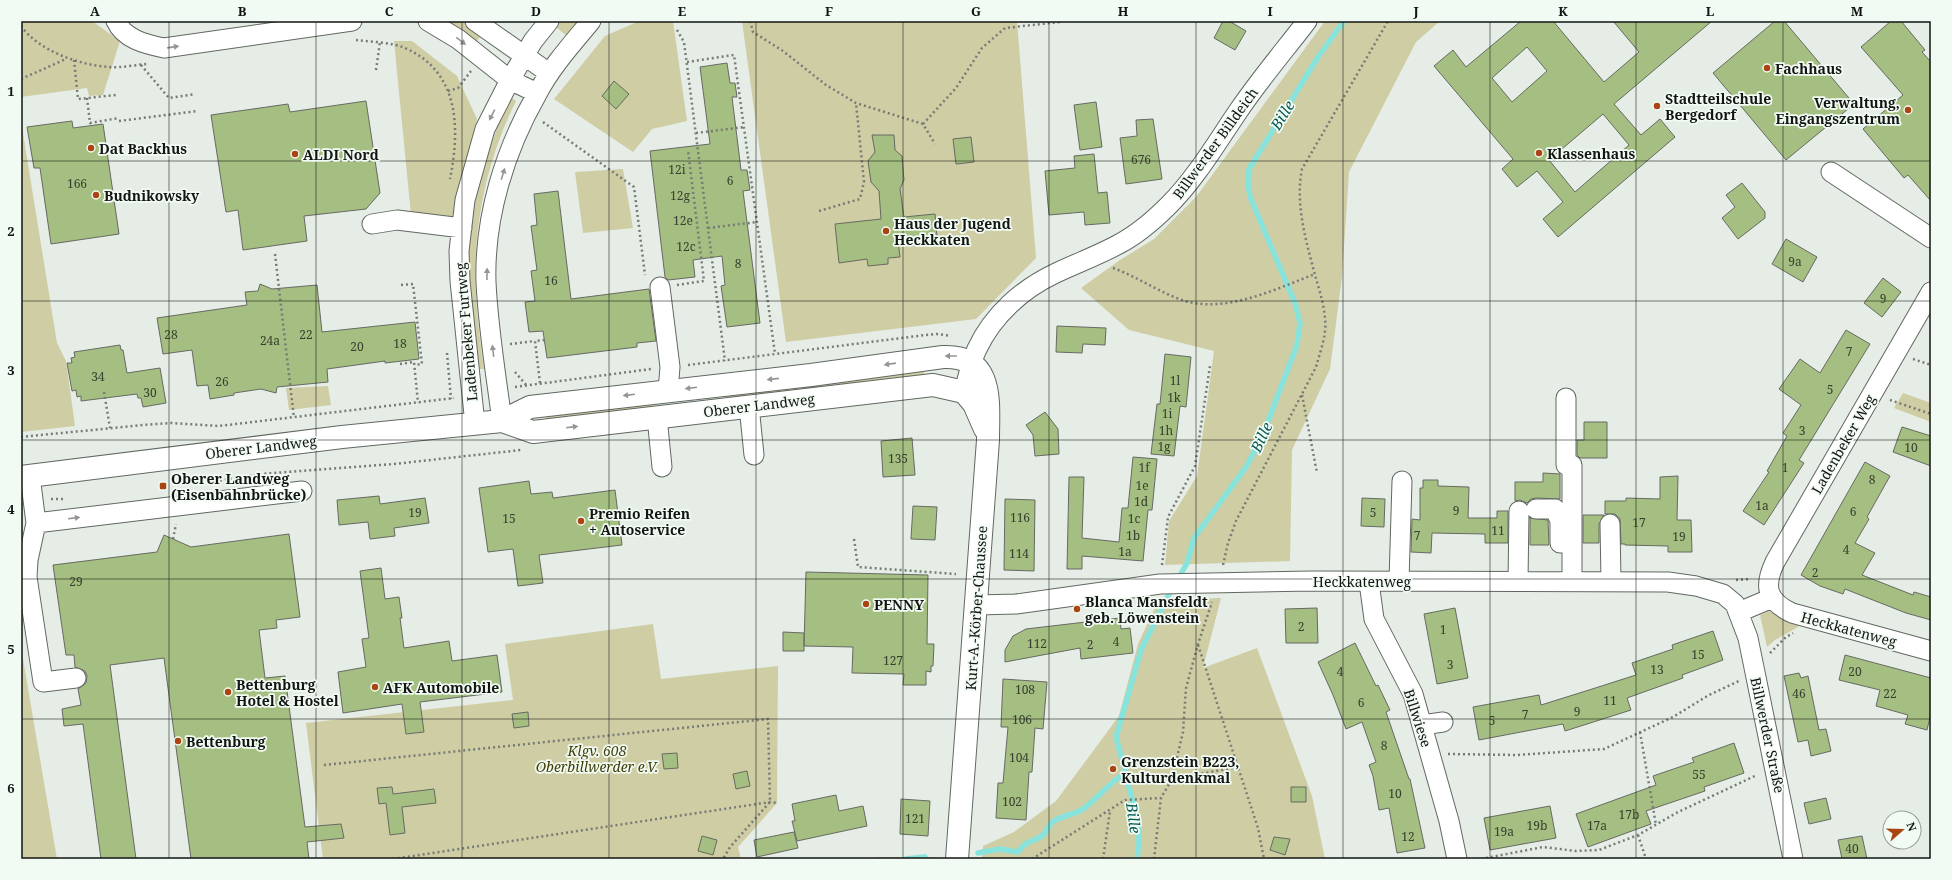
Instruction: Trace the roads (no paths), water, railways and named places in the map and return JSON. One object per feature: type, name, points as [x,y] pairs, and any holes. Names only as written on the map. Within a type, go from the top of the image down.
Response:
[{"type":"main road","name":"Oberer Landweg","points":[[26,476],[342,437],[502,421],[530,407],[811,374],[943,356],[956,356],[972,362]]},
{"type":"main road","name":"Kurt-A.-Körber-Chaussee","points":[[957,859],[977,605],[988,440],[988,398],[985,382],[979,370],[972,362]]},
{"type":"main road","points":[[798,401],[811,389],[811,374]]},
{"type":"main road","name":"Oberer Landweg","points":[[502,421],[533,432],[933,386],[964,392]]},
{"type":"main road","points":[[657,417],[668,391]]},
{"type":"main road","points":[[964,392],[979,413],[984,424],[988,440]]},
{"type":"street","points":[[115,22],[123,32],[135,40],[164,48],[352,21]]},
{"type":"street","points":[[428,21],[458,39],[510,80],[537,93]]},
{"type":"street","points":[[475,21],[550,73]]},
{"type":"street","name":"Ladenbeker Furtweg","points":[[475,424],[460,280],[459,251],[465,200],[485,129],[510,80],[525,55],[549,21]]},
{"type":"street","name":"Ladenbeker Furtweg","points":[[502,421],[488,313],[486,281],[493,205],[512,144],[537,93],[550,73],[591,21]]},
{"type":"street","name":"Billwerder Billdeich","points":[[964,392],[972,362],[978,347],[991,325],[1013,301],[1034,285],[1120,244],[1144,228],[1170,204],[1187,184],[1244,102],[1307,21]]},
{"type":"street","points":[[1831,172],[1931,238]]},
{"type":"street","points":[[372,224],[397,220],[462,228]]},
{"type":"street","points":[[660,287],[670,367],[668,391]]},
{"type":"street","name":"Ladenbeker Weg","points":[[1772,598],[1768,580],[1775,562],[1931,292]]},
{"type":"street","points":[[1566,398],[1566,465],[1572,466],[1566,581]]},
{"type":"street","points":[[749,406],[754,455]]},
{"type":"street","points":[[657,417],[662,467]]},
{"type":"street","points":[[26,476],[36,523],[28,560],[27,577],[43,682],[76,678]]},
{"type":"street","points":[[1399,581],[1402,481]]},
{"type":"street","points":[[36,523],[302,491]]},
{"type":"street","points":[[1518,581],[1527,510],[1554,509],[1560,520],[1566,581]]},
{"type":"street","points":[[1610,524],[1611,581]]},
{"type":"street","name":"Heckkatenweg","points":[[977,605],[1016,604],[1160,584],[1399,581],[1611,581],[1668,582],[1716,590],[1730,599],[1739,612]]},
{"type":"street","name":"Billwiese","points":[[1369,582],[1374,619],[1413,694],[1449,821],[1457,859]]},
{"type":"street","points":[[1739,612],[1772,598]]},
{"type":"street","name":"Heckkatenweg","points":[[1772,598],[1777,605],[1784,609],[1818,620],[1931,651]]},
{"type":"street","name":"Billwerder Straße","points":[[1739,612],[1748,638],[1793,859]]},
{"type":"street","points":[[1422,725],[1444,722]]},
{"type":"waterway","name":"Bille","points":[[1178,579],[1187,563],[1194,538],[1246,467],[1262,437],[1297,345],[1300,323],[1295,303],[1250,197],[1248,183],[1249,169],[1318,57],[1344,21]]},
{"type":"waterway","name":"Bille","points":[[1137,859],[1139,842],[1138,822],[1116,737],[1141,650],[1172,588]]},
{"type":"waterway","points":[[978,853],[1000,849],[1018,852],[1024,845],[1043,835],[1052,822],[1083,809],[1125,773]]},
{"type":"waterway","points":[[906,859],[925,857]]},
{"type":"place","name":"Fachhaus","points":[[1767,68]]},
{"type":"place","name":"Stadtteilschule Bergedorf","points":[[1657,106]]},
{"type":"place","name":"Verwaltung, Eingangszentrum","points":[[1908,110]]},
{"type":"place","name":"Dat Backhus","points":[[91,148]]},
{"type":"place","name":"Klassenhaus","points":[[1539,153]]},
{"type":"place","name":"ALDI Nord","points":[[295,154]]},
{"type":"place","name":"Budnikowsky","points":[[96,195]]},
{"type":"place","name":"Haus der Jugend Heckkaten","points":[[886,231]]},
{"type":"place","name":"Oberer Landweg (Eisenbahnbrücke)","points":[[163,486]]},
{"type":"place","name":"Premio Reifen + Autoservice","points":[[581,521]]},
{"type":"place","name":"PENNY","points":[[866,604]]},
{"type":"place","name":"Blanca Mansfeldt geb. Löwenstein","points":[[1077,609]]},
{"type":"place","name":"AFK Automobile","points":[[375,687]]},
{"type":"place","name":"Bettenburg Hotel & Hostel","points":[[228,692]]},
{"type":"place","name":"Bettenburg","points":[[178,741]]},
{"type":"place","name":"Grenzstein B223, Kulturdenkmal","points":[[1113,769]]},
{"type":"park label","name":"Klgv. 608 Oberbillwerder e.V.","points":[[597,758]]}]
